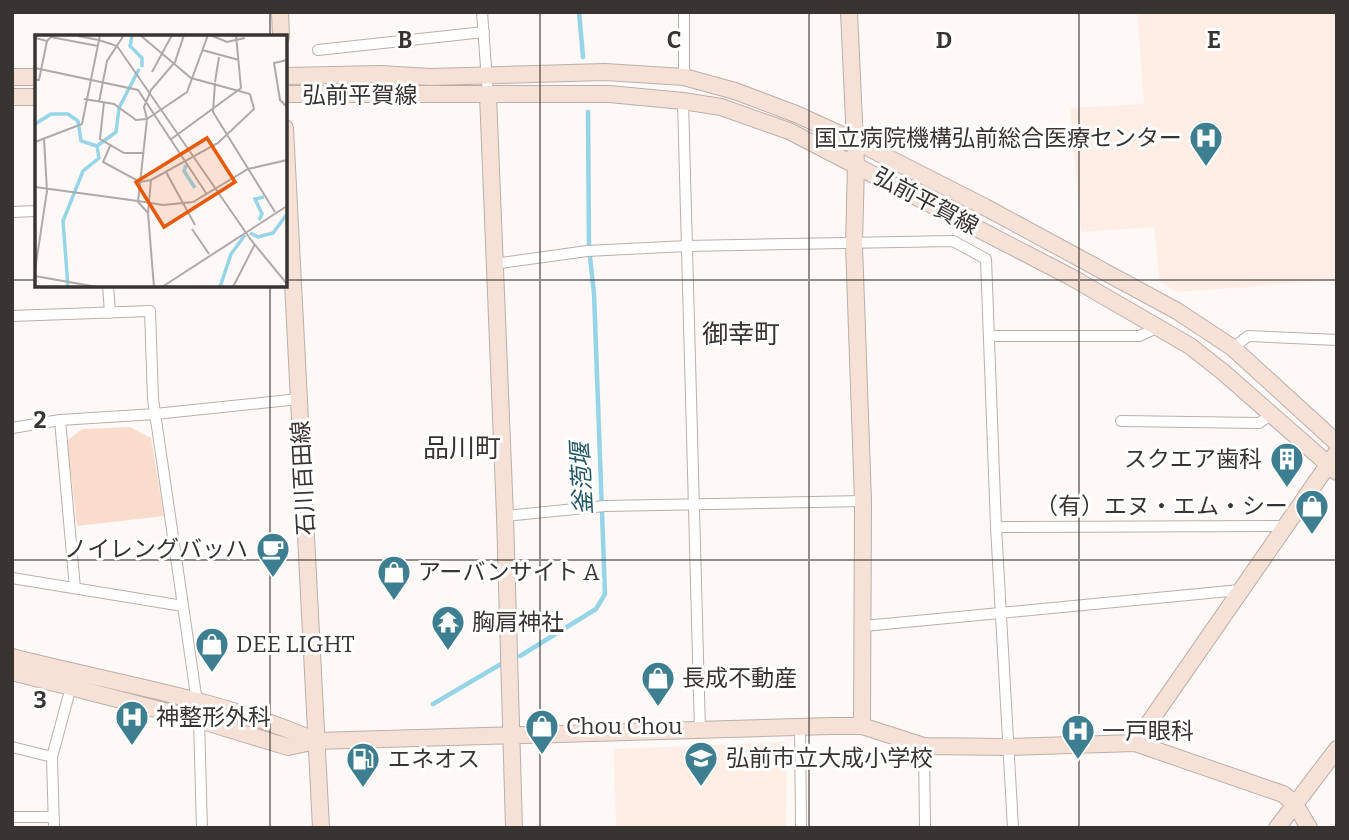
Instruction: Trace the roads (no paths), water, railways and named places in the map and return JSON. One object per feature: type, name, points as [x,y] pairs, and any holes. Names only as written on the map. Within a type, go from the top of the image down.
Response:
[{"type":"street","points":[[280,12],[281,35]]},
{"type":"street","points":[[482,12],[488,95],[505,516],[514,828]]},
{"type":"street","points":[[684,12],[684,77]]},
{"type":"street","points":[[849,12],[856,164],[854,244],[863,501],[862,726]]},
{"type":"street","points":[[318,50],[484,32]]},
{"type":"street","name":"弘前平賀線","points":[[287,76],[381,74],[430,77],[605,72],[684,77],[735,91],[796,114],[855,141],[1177,311],[1233,348],[1337,443]]},
{"type":"street","points":[[12,77],[35,78]]},
{"type":"street","name":"弘前平賀線","points":[[287,94],[609,94],[721,107],[789,131],[856,164],[1071,277],[1159,327],[1212,363],[1271,415],[1334,463]]},
{"type":"street","points":[[12,97],[35,97]]},
{"type":"street","points":[[683,101],[700,731]]},
{"type":"street","name":"石川百田線","points":[[287,167],[321,828]]},
{"type":"street","points":[[12,212],[35,211]]},
{"type":"street","points":[[494,264],[587,251],[687,246],[953,241],[986,259],[996,527],[1013,828]]},
{"type":"street","points":[[108,287],[110,313]]},
{"type":"street","points":[[12,316],[150,310],[155,414],[197,702]]},
{"type":"street","points":[[990,336],[1139,335],[1159,327]]},
{"type":"street","points":[[1233,348],[1248,336],[1337,340]]},
{"type":"street","points":[[12,428],[60,420],[155,414],[299,399]]},
{"type":"street","points":[[1121,421],[1259,423],[1271,415]]},
{"type":"street","points":[[60,420],[75,588]]},
{"type":"street","points":[[1135,743],[1285,526],[1334,463]]},
{"type":"street","points":[[505,516],[602,506],[863,501]]},
{"type":"street","points":[[996,527],[1285,526]]},
{"type":"street","points":[[12,578],[183,606]]},
{"type":"street","points":[[864,626],[1240,590]]},
{"type":"street","points":[[12,657],[73,680],[288,747],[317,741],[862,726],[924,746],[1008,747],[1135,743],[1283,794],[1295,804],[1309,828]]},
{"type":"street","points":[[12,672],[197,702],[287,728],[317,741]]},
{"type":"street","points":[[12,817],[54,822],[52,757],[73,680]]},
{"type":"street","points":[[199,720],[202,828]]},
{"type":"street","points":[[800,727],[801,828]]},
{"type":"street","points":[[924,746],[925,828]]},
{"type":"street","points":[[12,747],[52,757]]},
{"type":"street","points":[[1277,828],[1337,749]]},
{"type":"waterway","name":"釜萢堰","points":[[579,12],[583,57]]},
{"type":"waterway","name":"釜萢堰","points":[[588,112],[589,246]]},
{"type":"waterway","name":"釜萢堰","points":[[520,656],[596,609],[605,594],[594,293],[590,257]]},
{"type":"waterway","name":"釜萢堰","points":[[433,704],[501,664]]},
{"type":"place","name":"国立病院機構弘前総合医療センター","points":[[1206,168]]},
{"type":"place","name":"スクエア歯科","points":[[1287,489]]},
{"type":"place","name":"（有）エヌ・エム・シー","points":[[1312,536]]},
{"type":"place","name":"ノイレングバッハ","points":[[273,579]]},
{"type":"place","name":"アーバンサイト A","points":[[394,602]]},
{"type":"place","name":"胸肩神社","points":[[448,652]]},
{"type":"place","name":"DEE LIGHT","points":[[212,674]]},
{"type":"place","name":"長成不動産","points":[[658,708]]},
{"type":"place","name":"神整形外科","points":[[132,747]]},
{"type":"place","name":"Chou Chou","points":[[542,756]]},
{"type":"place","name":"一戸眼科","points":[[1078,761]]},
{"type":"place","name":"弘前市立大成小学校","points":[[701,788]]},
{"type":"place","name":"エネオス","points":[[363,789]]},
{"type":"district","name":"御幸町","points":[[741,334]]},
{"type":"district","name":"品川町","points":[[462,448]]}]
